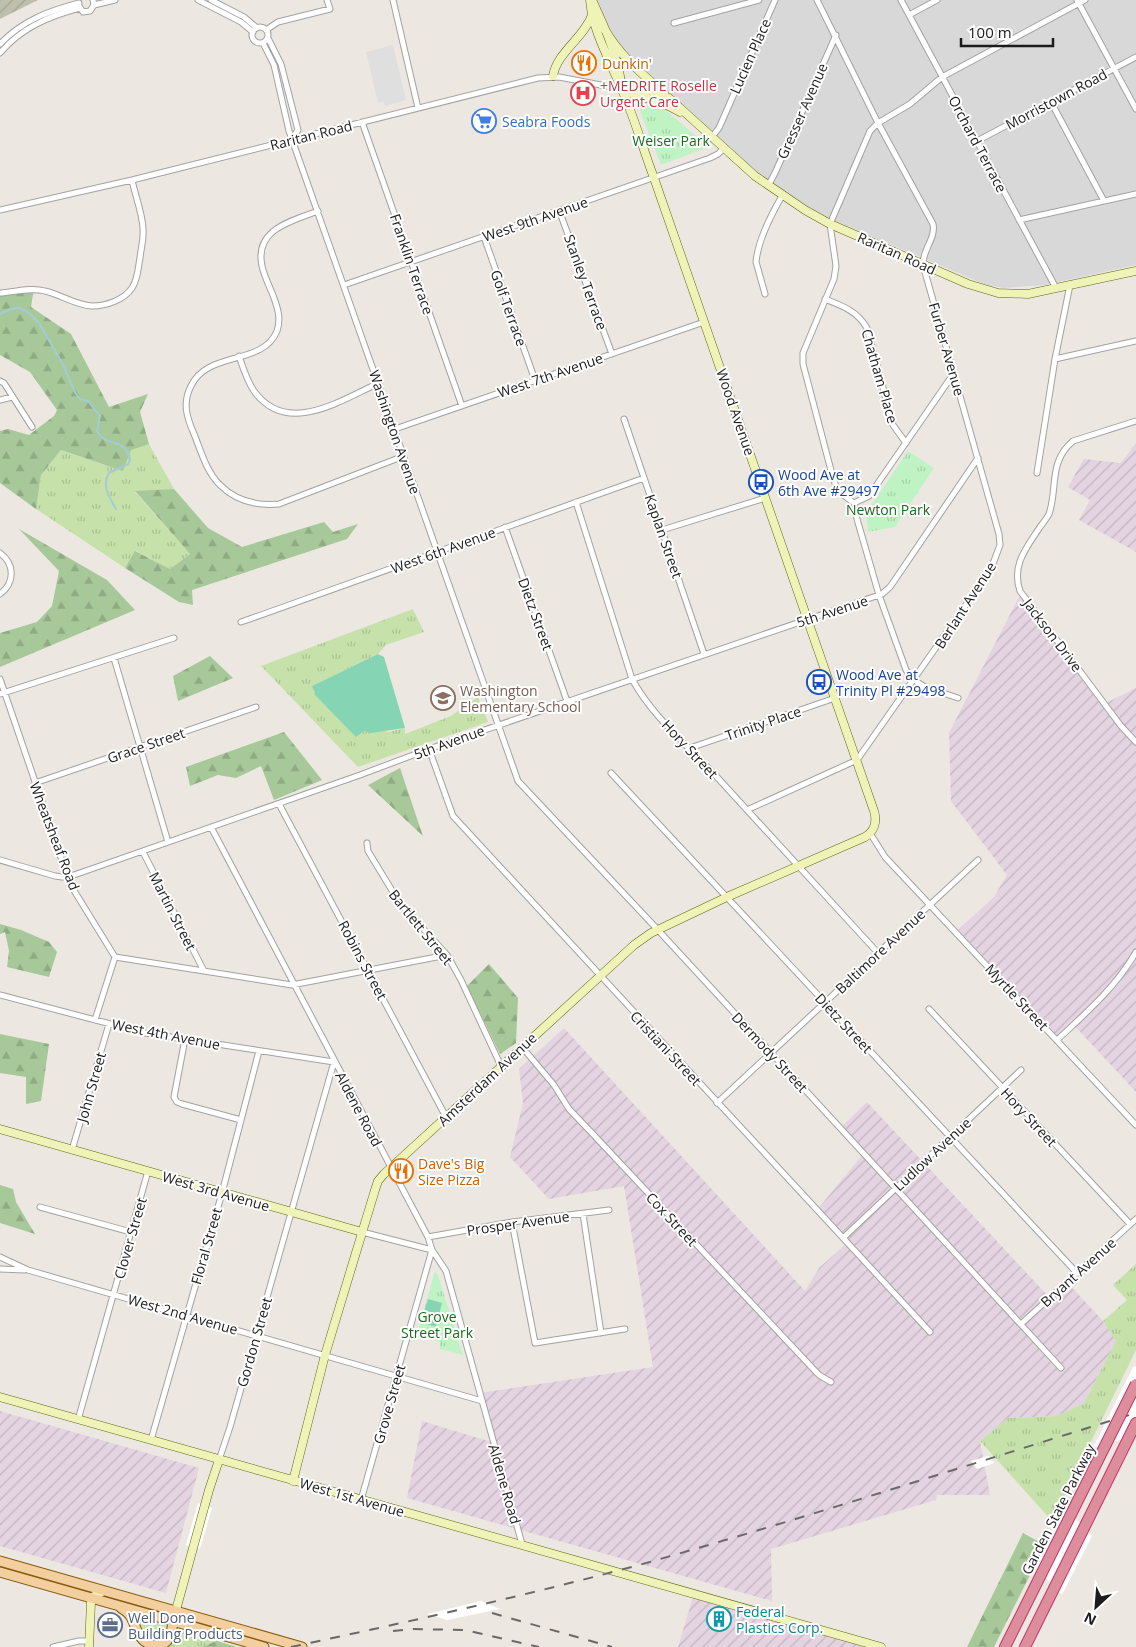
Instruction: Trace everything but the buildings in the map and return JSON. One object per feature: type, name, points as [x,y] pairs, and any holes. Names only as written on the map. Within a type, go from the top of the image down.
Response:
[{"type":"highway","name":"Garden State Parkway","points":[[1005,1647],[1136,1384]]},
{"type":"highway","points":[[1025,1647],[1136,1424]]},
{"type":"main road","name":"Wood Avenue","points":[[591,0],[592,15],[612,70],[622,89],[654,178],[857,760],[875,815],[875,824],[870,834]]},
{"type":"main road","name":"Wood Avenue","points":[[591,0],[618,66],[622,89]]},
{"type":"main road","points":[[553,76],[558,62],[588,24],[592,15]]},
{"type":"main road","points":[[604,28],[624,56],[673,101]]},
{"type":"main road","name":"Raritan Road","points":[[622,89],[634,88],[656,92],[673,101],[723,149],[768,186],[830,224],[968,284],[998,293],[1028,294],[1136,271]]},
{"type":"main road","name":"Raritan Road","points":[[622,89],[634,95],[666,104],[690,119]]},
{"type":"main road","name":"Amsterdam Avenue","points":[[293,1481],[325,1355],[378,1181],[634,945],[658,930],[727,897],[870,834]]},
{"type":"main road","name":"West 3rd Avenue","points":[[0,1129],[362,1232]]},
{"type":"main road","name":"West 1st Avenue","points":[[0,1397],[881,1647]]},
{"type":"main road","name":"Gordon Street","points":[[173,1621],[174,1611],[192,1548],[219,1460]]},
{"type":"main road","points":[[0,1561],[302,1647]]},
{"type":"main road","points":[[0,1572],[264,1647]]},
{"type":"main road","points":[[89,1644],[92,1598],[98,1592],[104,1591]]},
{"type":"main road","points":[[117,1605],[131,1618],[140,1640],[150,1646],[162,1645],[167,1640],[173,1621]]},
{"type":"street","points":[[80,4],[83,12],[88,12],[92,10],[94,3],[115,0]]},
{"type":"street","points":[[198,0],[255,30]]},
{"type":"street","points":[[211,0],[244,17],[255,30]]},
{"type":"street","points":[[266,30],[278,22],[330,9],[327,0]]},
{"type":"street","points":[[393,0],[418,108]]},
{"type":"street","points":[[674,23],[759,0]]},
{"type":"street","name":"Lucien Place","points":[[711,138],[718,128],[775,0]]},
{"type":"street","points":[[817,0],[878,123],[933,224],[933,234],[924,255],[923,265]]},
{"type":"street","name":"Orchard Terrace","points":[[900,0],[1056,288]]},
{"type":"street","points":[[909,15],[937,0]]},
{"type":"street","points":[[958,698],[929,689],[914,680],[904,666],[878,595],[854,503],[842,494],[835,484],[803,364],[803,353],[834,279],[836,266],[830,224],[870,131],[878,123],[910,104],[942,77],[1078,2],[1085,0]]},
{"type":"street","points":[[1078,2],[1136,109]]},
{"type":"street","points":[[0,44],[22,24],[36,17],[54,10],[80,4]]},
{"type":"street","points":[[0,53],[15,38],[38,22],[80,4]]},
{"type":"street","points":[[268,38],[263,43],[255,41],[252,37],[255,30],[262,27],[266,30],[280,64],[298,130],[292,140]]},
{"type":"street","name":"Gresser Avenue","points":[[768,186],[836,35]]},
{"type":"street","name":"Washington Avenue","points":[[263,43],[274,65],[292,140],[498,725]]},
{"type":"street","name":"Morristown Road","points":[[977,141],[1136,57]]},
{"type":"street","name":"Raritan Road","points":[[0,210],[132,180],[538,78],[553,76],[622,89]]},
{"type":"street","points":[[1051,102],[1104,201]]},
{"type":"street","points":[[283,105],[290,103]]},
{"type":"street","name":"Franklin Terrace","points":[[362,122],[462,406]]},
{"type":"street","name":"West 9th Avenue","points":[[344,285],[714,157],[723,149]]},
{"type":"street","points":[[0,293],[35,289],[46,291],[75,303],[91,306],[114,302],[126,294],[132,288],[136,278],[143,241],[143,227],[132,180]]},
{"type":"street","points":[[1019,220],[1136,194]]},
{"type":"street","points":[[766,294],[756,262],[762,240],[782,196]]},
{"type":"street","name":"Stanley Terrace","points":[[559,210],[612,354]]},
{"type":"street","points":[[318,211],[277,227],[266,238],[261,253],[261,265],[277,306],[279,324],[277,331],[269,343],[257,351],[213,364],[203,370],[191,385],[186,404],[188,418],[209,471],[221,486],[232,494],[251,503],[279,504],[404,456]]},
{"type":"street","name":"Golf Terrace","points":[[484,236],[535,380]]},
{"type":"street","name":"Furber Avenue","points":[[923,265],[999,534],[1000,545]]},
{"type":"street","points":[[1037,473],[1055,359],[1070,285]]},
{"type":"street","name":"Chatham Place","points":[[825,299],[845,307],[856,314],[867,328],[893,425],[906,443]]},
{"type":"street","name":"West 7th Avenue","points":[[395,429],[704,322]]},
{"type":"street","points":[[1055,359],[1136,341]]},
{"type":"street","points":[[239,356],[255,392],[272,407],[288,413],[305,414],[316,411],[379,383]]},
{"type":"street","points":[[854,503],[869,496],[954,373]]},
{"type":"street","points":[[0,380],[32,427]]},
{"type":"street","points":[[0,400],[12,396]]},
{"type":"street","name":"Kaplan Street","points":[[624,418],[704,654]]},
{"type":"street","name":"Jackson Drive","points":[[1136,421],[1073,441],[1067,446],[1054,471],[1048,515],[1020,558],[1017,571],[1017,583],[1020,591],[1121,726],[1136,742]]},
{"type":"street","name":"5th Avenue","points":[[0,860],[55,876],[68,877],[360,776],[429,749],[566,701],[878,595],[890,587],[978,458]]},
{"type":"street","name":"West 6th Avenue","points":[[241,622],[644,478]]},
{"type":"street","points":[[662,530],[765,498]]},
{"type":"street","name":"Hory Street","points":[[576,502],[632,679],[649,706],[690,748],[878,953]]},
{"type":"street","name":"Dietz Street","points":[[505,527],[566,701]]},
{"type":"street","name":"Berlant Avenue","points":[[857,760],[991,569],[1000,545]]},
{"type":"street","points":[[0,553],[8,560],[12,575],[9,585],[0,594]]},
{"type":"street","points":[[2,694],[174,638]]},
{"type":"street","points":[[114,658],[168,842]]},
{"type":"street","name":"Wheatsheaf Road","points":[[0,679],[2,694],[68,877],[114,957]]},
{"type":"street","name":"Trinity Place","points":[[690,748],[835,698]]},
{"type":"street","name":"Grace Street","points":[[35,783],[256,707]]},
{"type":"street","name":"Dermody Street","points":[[498,725],[518,781],[771,1052],[1061,1368]]},
{"type":"street","name":"Cristiani Street","points":[[429,749],[453,816],[930,1332]]},
{"type":"street","points":[[747,810],[857,760]]},
{"type":"street","name":"Dietz Street","points":[[611,773],[1077,1273]]},
{"type":"street","name":"Robins Street","points":[[279,804],[446,1117]]},
{"type":"street","name":"Aldene Road","points":[[211,827],[428,1238],[432,1250],[446,1271],[522,1544]]},
{"type":"street","name":"Myrtle Street","points":[[870,834],[882,854],[1136,1125]]},
{"type":"street","name":"Bartlett Street","points":[[367,843],[368,851],[395,896],[447,955],[501,1066]]},
{"type":"street","name":"Martin Street","points":[[143,852],[204,971]]},
{"type":"street","name":"Baltimore Avenue","points":[[717,1103],[978,860]]},
{"type":"street","points":[[1057,1040],[1105,995],[1122,974],[1136,952]]},
{"type":"street","points":[[96,1020],[114,957],[294,984],[447,955]]},
{"type":"street","name":"West 4th Avenue","points":[[0,995],[145,1033],[334,1062]]},
{"type":"street","name":"Hory Street","points":[[929,1009],[1130,1224]]},
{"type":"street","name":"John Street","points":[[72,1150],[109,1024]]},
{"type":"street","points":[[185,1040],[174,1098],[182,1104],[241,1120]]},
{"type":"street","name":"Cox Street","points":[[522,1047],[554,1084],[569,1109],[819,1375],[831,1382]]},
{"type":"street","name":"Floral Street","points":[[151,1440],[222,1193],[259,1051]]},
{"type":"street","name":"Gordon Street","points":[[219,1460],[334,1062]]},
{"type":"street","name":"Ludlow Avenue","points":[[843,1238],[1021,1070]]},
{"type":"street","name":"Clover Street","points":[[78,1420],[148,1172]]},
{"type":"street","points":[[40,1207],[131,1232]]},
{"type":"street","name":"Prosper Avenue","points":[[428,1238],[512,1222],[609,1210]]},
{"type":"street","points":[[583,1214],[601,1333]]},
{"type":"street","name":"Bryant Avenue","points":[[1021,1324],[1136,1219]]},
{"type":"street","points":[[512,1222],[534,1343],[625,1329]]},
{"type":"street","name":"West 3rd Avenue","points":[[362,1232],[432,1250]]},
{"type":"street","name":"Grove Street","points":[[361,1500],[432,1250]]},
{"type":"street","name":"West 2nd Avenue","points":[[0,1257],[28,1270],[482,1401]]},
{"type":"street","name":"West 2nd Avenue","points":[[0,1269],[28,1270]]},
{"type":"street","points":[[53,1647],[79,1641],[89,1644]]},
{"type":"shaded area","points":[[0,0],[38,0],[0,19]]},
{"type":"shaded area","points":[[596,0],[1136,0],[1136,265],[1044,285],[1003,288],[984,284],[828,218],[785,193],[760,175],[625,51],[616,41]]},
{"type":"shaded area","points":[[393,45],[406,100],[385,106],[383,101],[378,103],[366,52]]},
{"type":"shaded area","points":[[1136,443],[1136,552],[1079,520],[1090,500],[1068,487],[1084,459],[1121,463]]},
{"type":"shaded area","points":[[1020,595],[1104,704],[1136,688],[1136,1092],[1071,1022],[1056,1036],[958,930],[994,897],[1007,875],[951,801],[949,733]]},
{"type":"shaded area","points":[[564,1028],[805,1291],[819,1268],[847,1243],[817,1210],[864,1153],[841,1127],[867,1102],[1048,1296],[1066,1281],[1103,1321],[1116,1341],[1084,1403],[1057,1416],[1008,1418],[980,1441],[990,1495],[937,1495],[936,1500],[771,1549],[772,1601],[407,1498],[422,1421],[491,1442],[480,1393],[653,1367],[624,1186],[549,1199],[510,1157],[523,1103],[519,1069]]},
{"type":"shaded area","points":[[0,1411],[199,1468],[166,1593],[0,1546]]},
{"type":"shaded area","name":"Federal Plastics Corp.","points":[[693,1597],[865,1647],[678,1647]]},
{"type":"green space","name":"Weiser Park","points":[[642,102],[662,107],[709,147],[661,165],[638,106]]},
{"type":"green space","points":[[34,288],[31,307],[71,334],[109,407],[148,394],[140,412],[149,444],[131,450],[123,471],[61,450],[41,475],[36,509],[0,483],[0,431],[8,429],[29,435],[54,416],[57,410],[30,372],[0,355],[0,292]]},
{"type":"green space","points":[[149,444],[174,489],[135,492],[190,554],[170,569],[136,551],[125,568],[36,509],[41,475],[61,450],[105,465],[131,449]]},
{"type":"green space","name":"Newton Park","points":[[908,451],[934,468],[895,527],[868,532],[866,513]]},
{"type":"green space","points":[[174,489],[208,528],[242,547],[324,522],[333,532],[358,524],[347,539],[192,590],[193,605],[179,602],[125,568],[135,551],[170,569],[190,554],[135,491]]},
{"type":"green space","points":[[19,529],[107,580],[135,610],[0,667],[0,633],[37,622],[52,606],[59,571]]},
{"type":"green space","points":[[413,609],[424,632],[386,645],[378,654],[312,686],[321,701],[388,732],[405,728],[405,734],[451,716],[478,697],[488,722],[358,767],[261,666]]},
{"type":"green space","points":[[378,654],[384,657],[405,728],[371,733],[364,731],[356,737],[314,694],[312,686]]},
{"type":"green space","points":[[210,656],[233,678],[178,701],[173,676]]},
{"type":"green space","points":[[284,732],[322,780],[274,800],[261,766],[236,778],[218,775],[190,786],[186,767]]},
{"type":"green space","points":[[400,768],[423,836],[368,785]]},
{"type":"green space","points":[[0,924],[21,930],[49,942],[57,952],[49,977],[7,967],[9,951],[5,932],[0,934]]},
{"type":"green space","points":[[489,964],[518,998],[516,1043],[500,1054],[467,986]]},
{"type":"green space","points":[[0,1034],[49,1044],[41,1101],[26,1104],[26,1077],[0,1073]]},
{"type":"green space","points":[[0,1185],[13,1189],[16,1202],[35,1234],[0,1223]]},
{"type":"green space","points":[[1136,1264],[1136,1350],[1052,1521],[980,1441],[1008,1418],[1057,1416],[1084,1403],[1116,1341],[1103,1321],[1127,1300],[1113,1285]]},
{"type":"green space","name":"Grove Street Park","points":[[435,1271],[438,1275],[463,1355],[440,1349],[440,1342],[417,1334]]},
{"type":"green space","points":[[428,1299],[442,1303],[436,1327],[421,1322]]},
{"type":"green space","points":[[1023,1533],[1045,1545],[994,1647],[967,1647]]},
{"type":"green space","points":[[136,1617],[168,1626],[166,1635],[159,1641],[150,1641],[140,1632]]},
{"type":"green space","points":[[177,1630],[219,1641],[201,1647],[166,1647],[171,1643]]},
{"type":"green space","points":[[217,1641],[237,1647],[201,1647]]},
{"type":"pier","points":[[1136,1366],[1136,1435],[1093,1448],[1133,1367]]},
{"type":"pier","points":[[988,1456],[994,1463],[977,1469],[971,1461]]},
{"type":"pier","points":[[198,1503],[212,1508],[200,1549],[186,1545]]},
{"type":"pier","points":[[1064,1507],[1092,1536],[1062,1595],[1035,1566]]},
{"type":"pier","points":[[481,1601],[500,1609],[447,1620],[427,1614]]},
{"type":"waterway","points":[[0,314],[10,309],[19,308],[29,313],[39,323],[62,363],[76,394],[80,399],[88,401],[100,416],[97,431],[106,440],[120,445],[128,453],[130,460],[128,464],[109,473],[107,478],[107,492],[116,509]]},
{"type":"railway","points":[[291,1647],[466,1608],[639,1565],[826,1510],[1136,1413]]},
{"type":"railway","points":[[492,1613],[612,1647]]},
{"type":"railway","points":[[393,1631],[413,1629],[465,1630],[539,1647]]},
{"type":"place","name":"Dunkin'","points":[[584,63]]},
{"type":"place","name":"+MEDRITE Roselle Urgent Care","points":[[583,93]]},
{"type":"place","name":"Seabra Foods","points":[[484,121]]},
{"type":"place","name":"Wood Ave at 6th Ave #29497","points":[[761,482]]},
{"type":"place","name":"Wood Ave at Trinity Pl #29498","points":[[819,682]]},
{"type":"place","name":"Washington Elementary School","points":[[443,698]]},
{"type":"place","name":"Dave's Big Size Pizza","points":[[401,1171]]},
{"type":"place","name":"Federal Plastics Corp.","points":[[719,1619]]},
{"type":"place","name":"Well Done Building Products","points":[[110,1625]]}]
